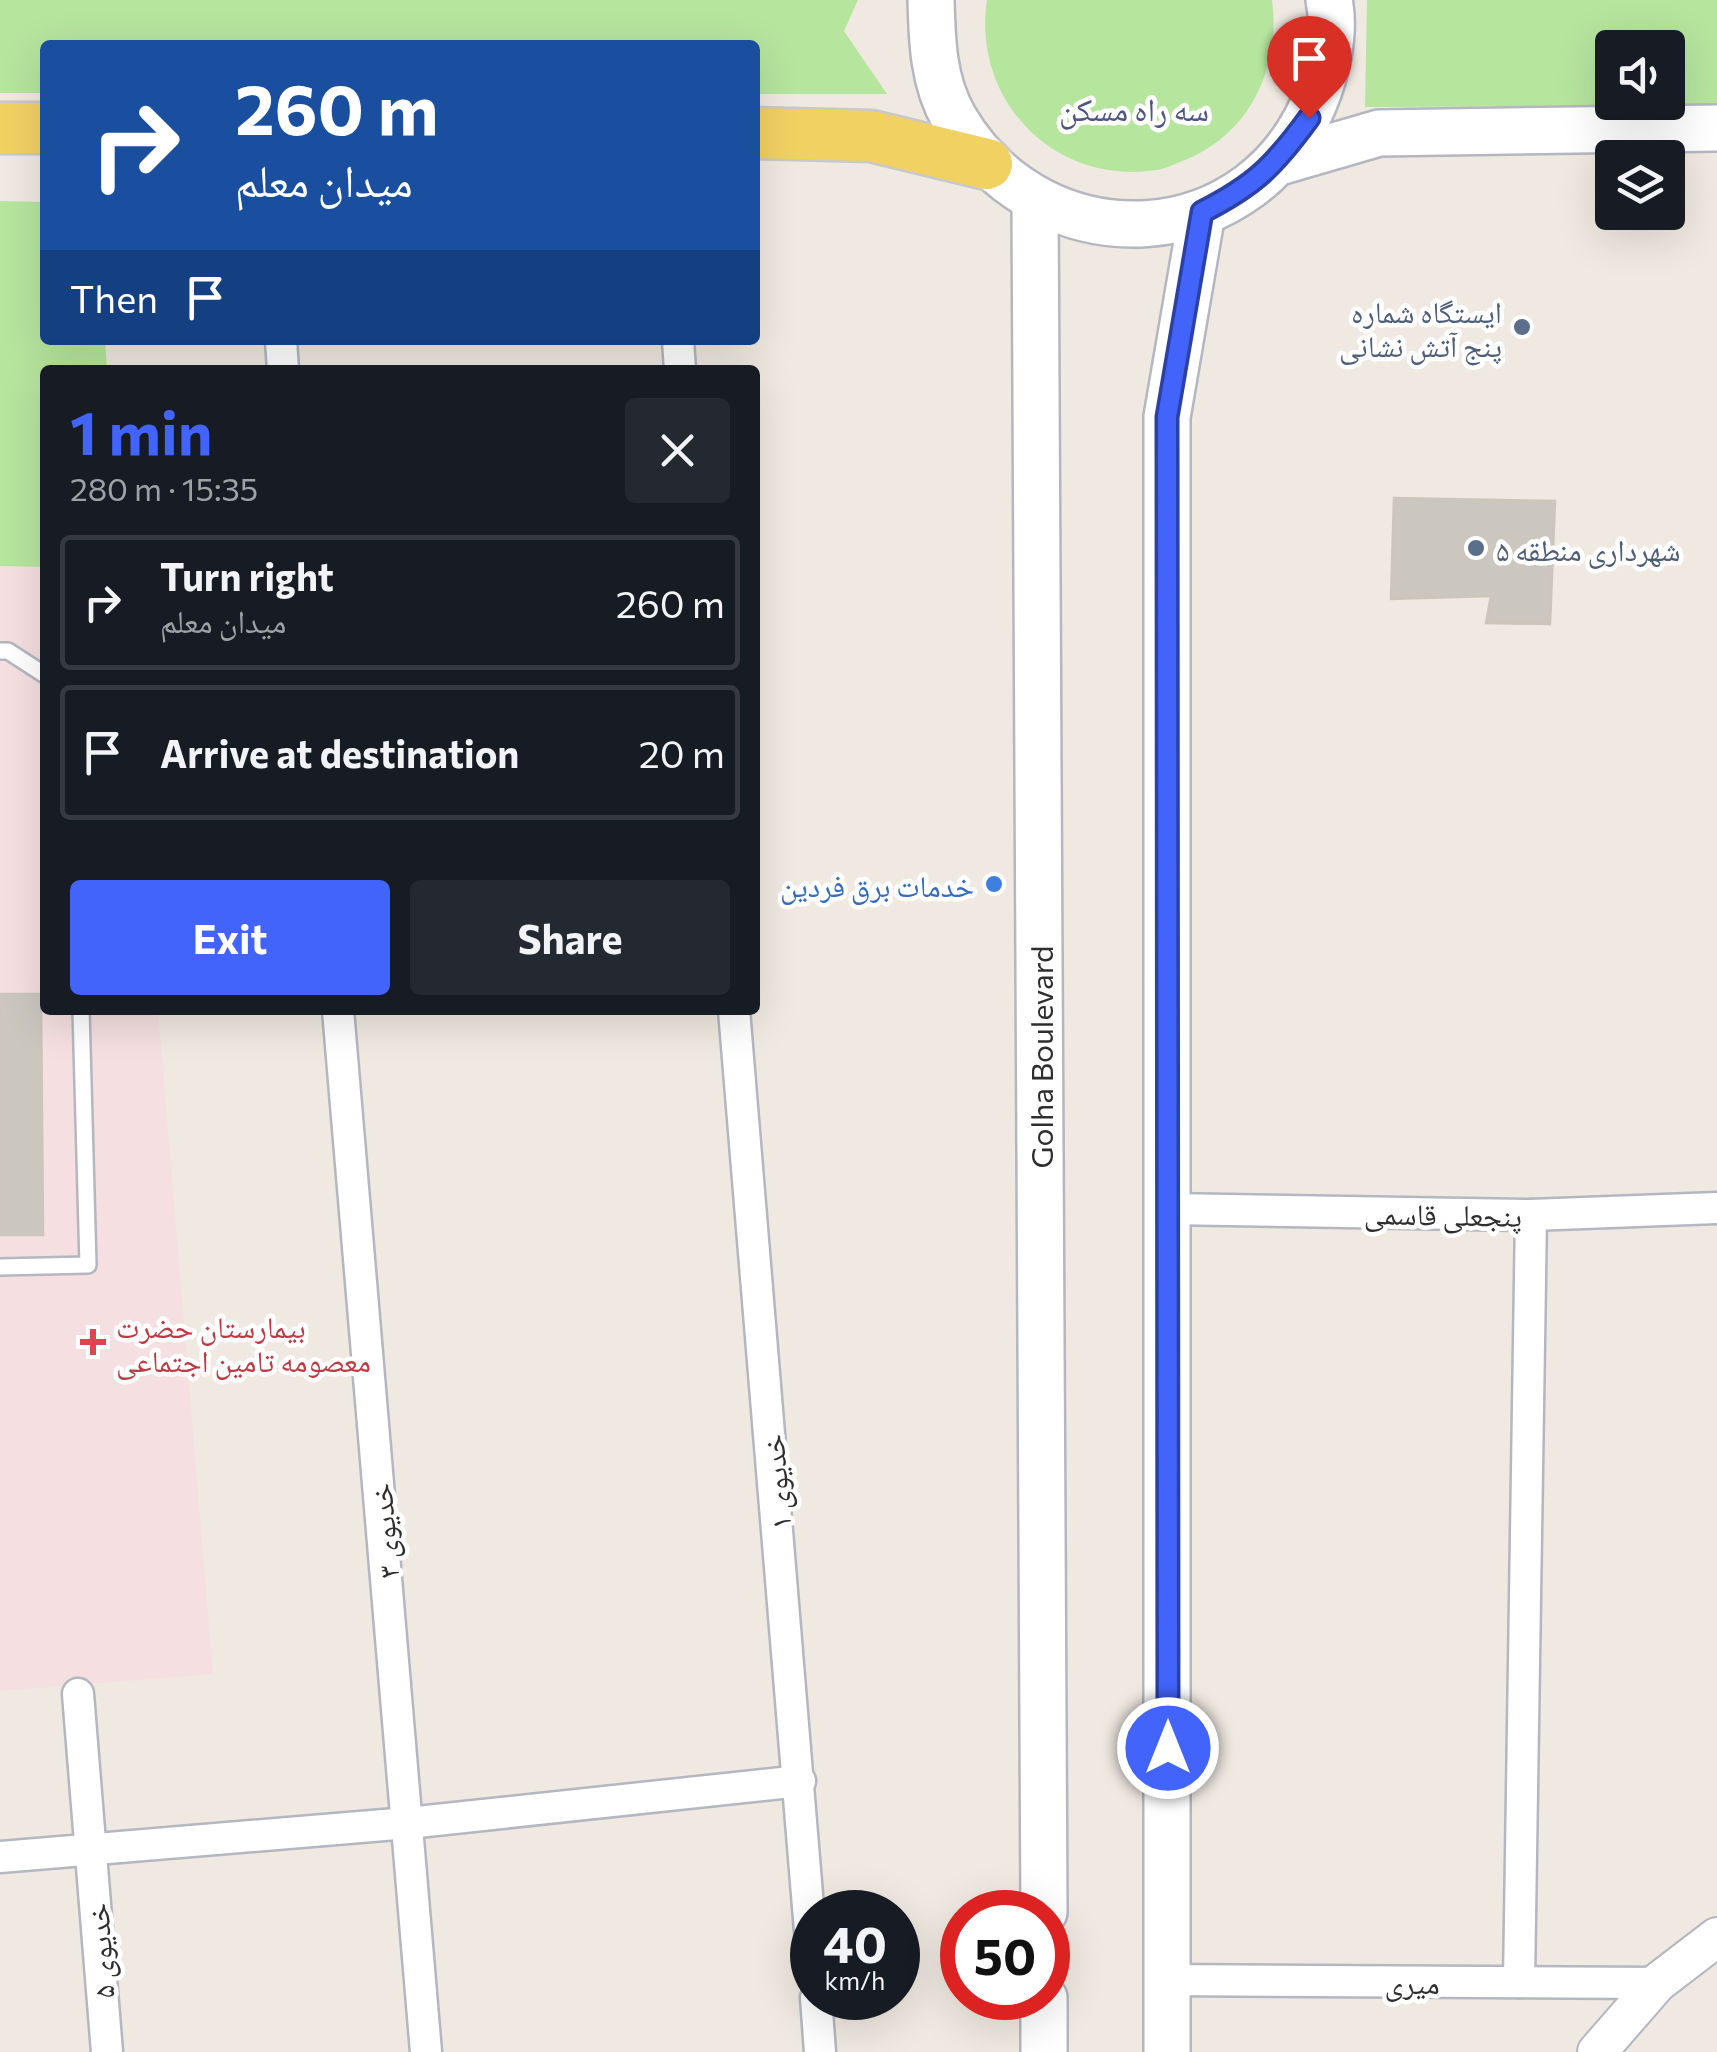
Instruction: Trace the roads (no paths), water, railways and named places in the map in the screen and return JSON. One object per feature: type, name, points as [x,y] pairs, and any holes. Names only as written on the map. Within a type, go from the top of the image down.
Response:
[{"type":"main road","points":[[931,0],[933,60],[939,78],[952,116],[987,164],[1035,201],[1089,221],[1146,225],[1202,212],[1242,192],[1276,163],[1309,118],[1328,65],[1329,0]]},
{"type":"main road","points":[[0,128],[40,128]]},
{"type":"main road","points":[[1276,163],[1379,133],[1717,128]]},
{"type":"main road","points":[[760,133],[872,136],[987,164]]},
{"type":"main road","name":"Golha Boulevard","points":[[1035,201],[1044,1890]]},
{"type":"main road","points":[[1166,2052],[1167,417],[1202,212]]},
{"type":"main road","points":[[1044,2020],[1044,2052]]},
{"type":"street","name":"خدیوی ۳","points":[[338,1015],[426,2052]]},
{"type":"street","name":"خدیوی ۱","points":[[734,1015],[808,1890]]},
{"type":"street","name":"پنجعلی قاسمی","points":[[1168,1209],[1531,1214],[1717,1208]]},
{"type":"street","points":[[1519,1982],[1531,1214]]},
{"type":"street","name":"خدیوی ۵","points":[[78,1694],[107,2052]]},
{"type":"street","points":[[0,1857],[408,1822],[800,1781]]},
{"type":"street","points":[[1597,2052],[1656,1983],[1717,1937]]},
{"type":"street","name":"میری","points":[[1167,1980],[1656,1983]]},
{"type":"street","points":[[818,2020],[820,2052]]},
{"type":"lane","points":[[0,650],[8,651],[40,673]]},
{"type":"lane","points":[[0,1267],[88,1265],[81,1015]]},
{"type":"place","name":"ایستگاه شماره پنج آتش نشانی","points":[[1522,327]]},
{"type":"place","name":"شهرداری منطقه ۵","points":[[1476,548]]},
{"type":"place","name":"خدمات برق فردین","points":[[994,884]]},
{"type":"place","name":"بیمارستان حضرت معصومه تامین اجتماعی","points":[[93,1342]]},
{"type":"district","name":"سه راه مسکن","points":[[1134,108]]}]
